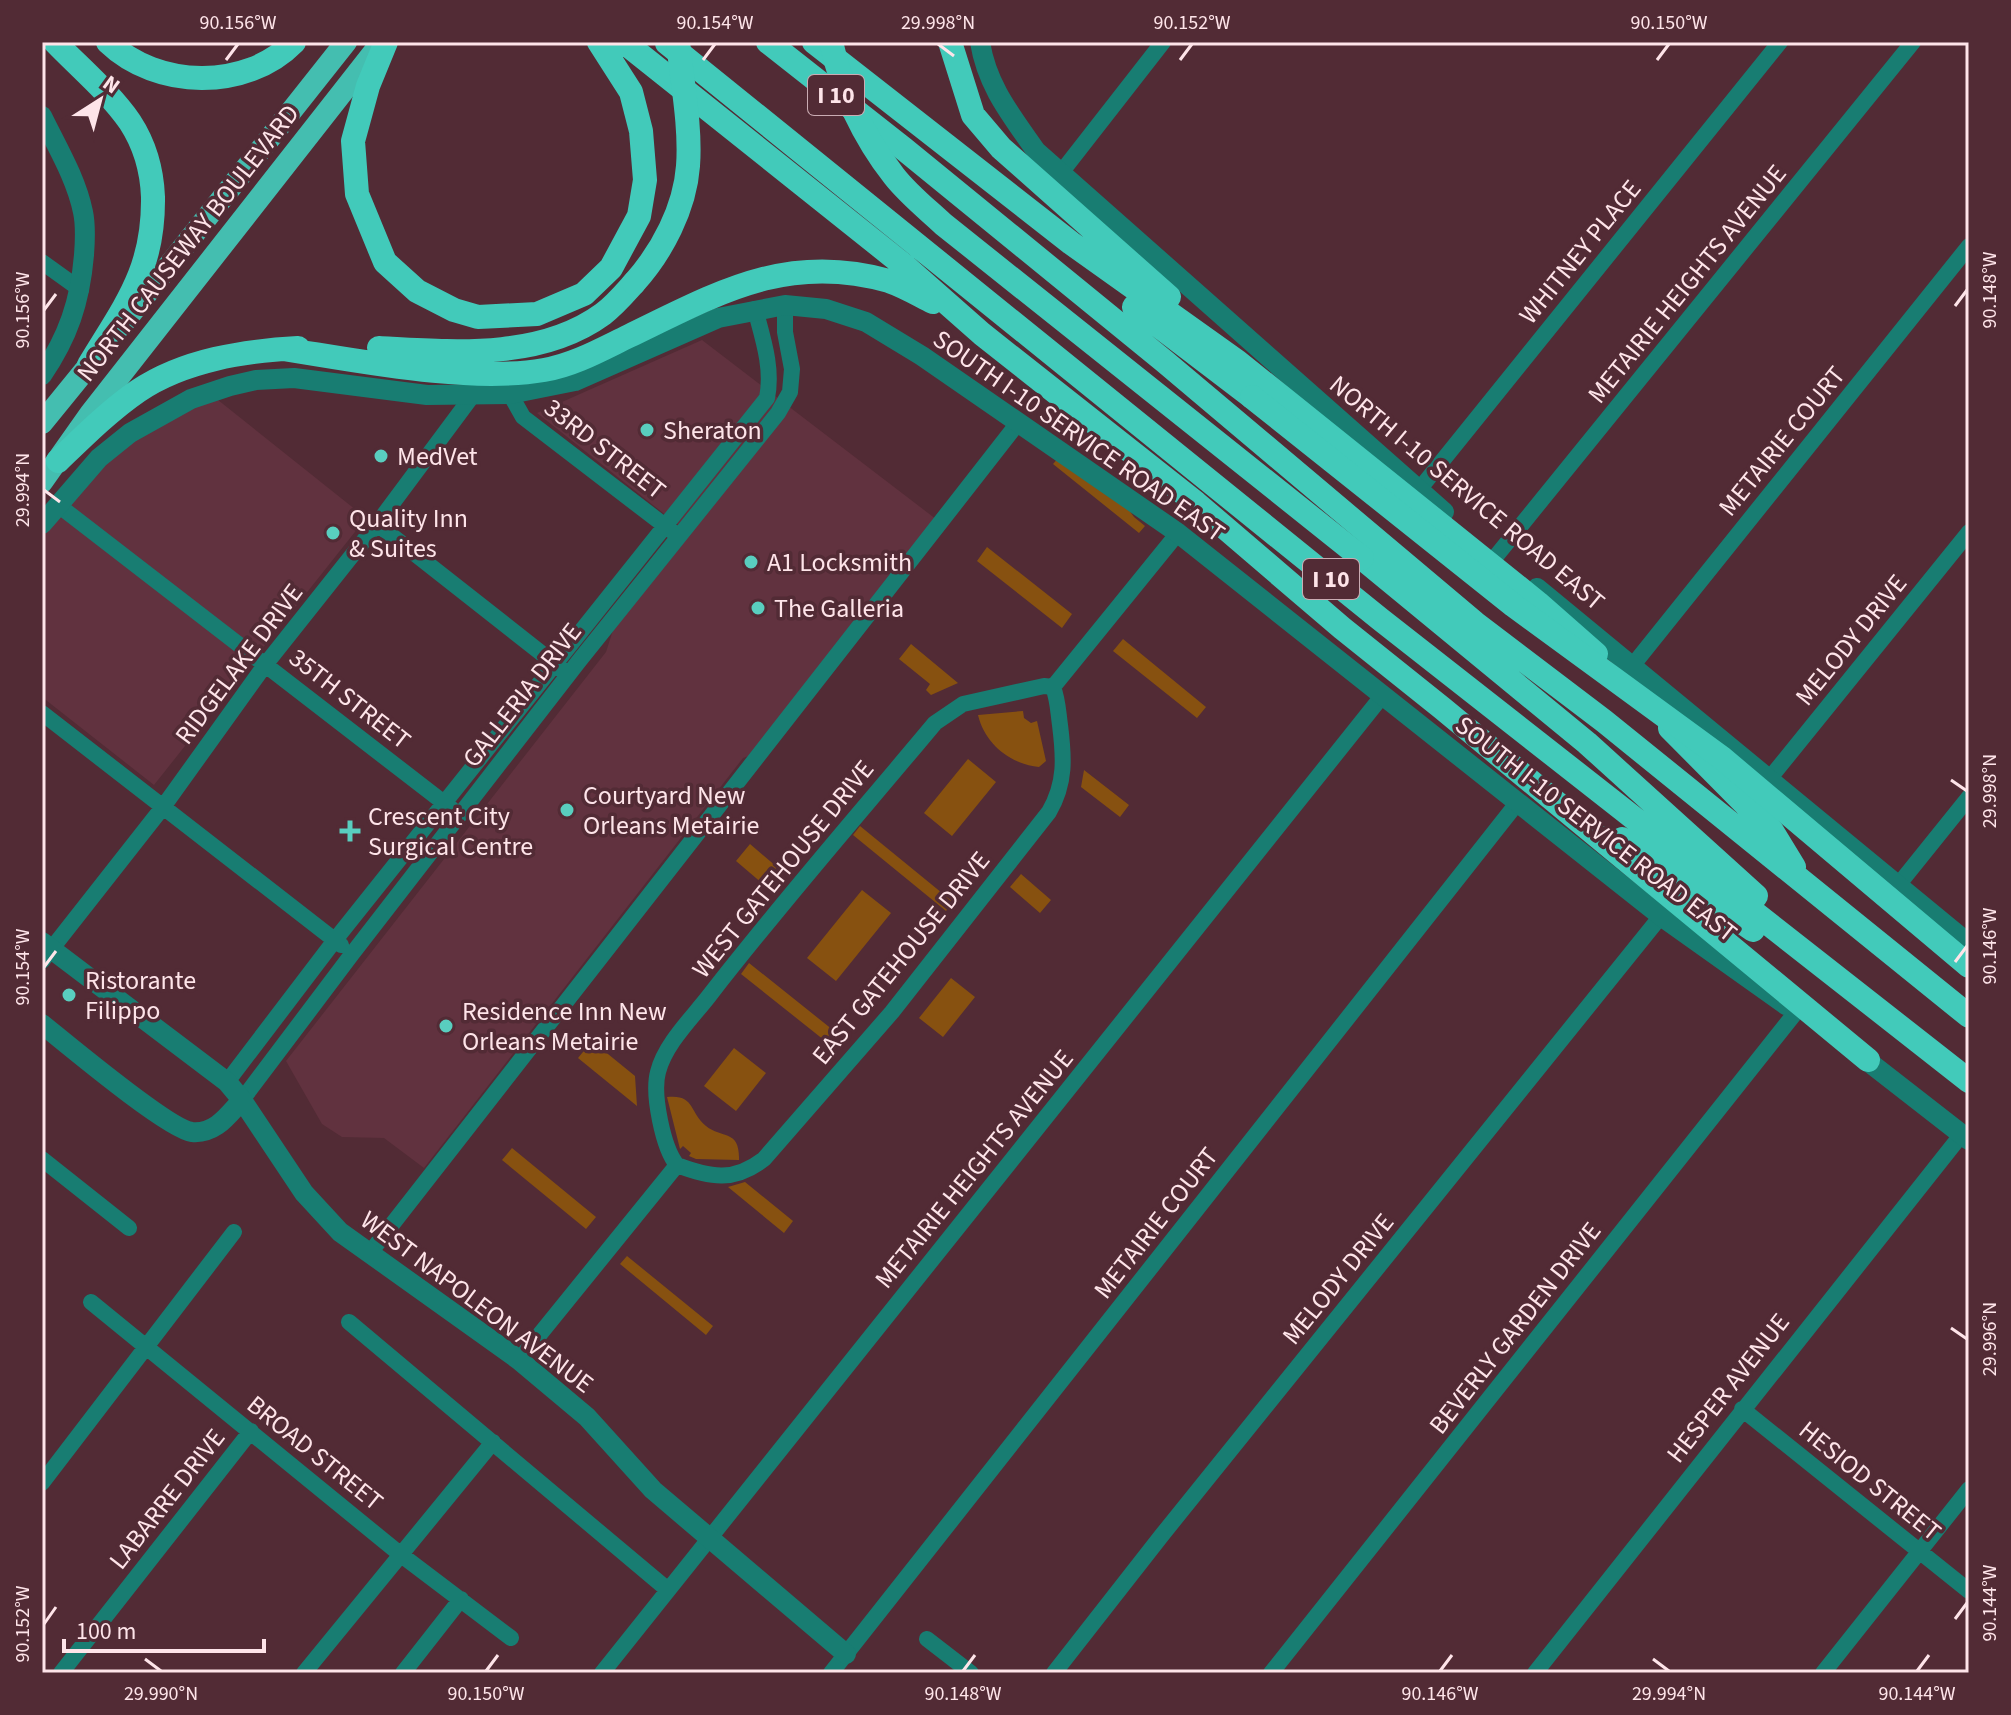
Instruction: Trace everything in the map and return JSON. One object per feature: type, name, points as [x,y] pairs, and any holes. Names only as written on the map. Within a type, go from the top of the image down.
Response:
[{"type":"highway","points":[[55,42],[130,122],[144,148],[152,177],[153,221],[147,260],[136,288],[89,365]]},
{"type":"highway","points":[[108,42],[121,55],[172,75],[215,78],[255,70],[294,42]]},
{"type":"highway","name":"NORTH CAUSEWAY BOULEVARD","points":[[42,423],[346,42]]},
{"type":"highway","points":[[384,42],[353,141],[357,194],[385,262],[417,291],[454,310],[478,317],[537,314],[584,294],[611,268],[639,216],[645,180],[641,131],[631,92],[599,42]]},
{"type":"highway","name":"NORTH CAUSEWAY BOULEVARD","points":[[42,482],[90,414],[384,42]]},
{"type":"highway","points":[[624,42],[906,267],[982,334],[1173,485],[1342,628],[1868,1060]]},
{"type":"highway","name":"I 10","points":[[666,42],[1380,619],[1969,1081]]},
{"type":"highway","points":[[58,461],[139,390],[211,360],[283,349],[459,350],[526,347],[566,334],[604,313],[650,265],[663,242],[686,181],[688,139],[678,42]]},
{"type":"highway","name":"I 10","points":[[768,42],[1164,361],[1417,576],[1604,721],[1969,1016]]},
{"type":"highway","points":[[814,42],[1071,243],[1238,362],[1538,603],[1644,699],[1772,831],[1805,885]]},
{"type":"highway","points":[[831,42],[838,75],[862,128],[895,178],[943,224],[1362,558],[1587,743],[1894,1022]]},
{"type":"highway","points":[[950,42],[973,115],[1001,148],[1049,177]]},
{"type":"highway","points":[[965,42],[977,93],[995,127],[1238,362]]},
{"type":"highway","points":[[937,176],[981,192],[1252,397],[1513,605],[1722,758],[1969,966]]},
{"type":"highway","points":[[283,349],[447,371],[499,375],[546,370],[588,356],[742,283],[784,273],[837,270],[891,282],[939,304],[982,334]]},
{"type":"highway","points":[[1442,708],[1708,901],[1894,1022]]},
{"type":"street","name":"NORTH I-10 SERVICE ROAD EAST","points":[[980,42],[992,86],[1036,151],[1049,177],[1391,464],[1418,491],[1969,944]]},
{"type":"street","points":[[1049,177],[1163,42]]},
{"type":"street","name":"WHITNEY PLACE","points":[[1418,491],[1780,42]]},
{"type":"street","name":"METAIRIE HEIGHTS AVENUE","points":[[1497,555],[1913,42]]},
{"type":"street","points":[[42,116],[72,177],[84,214],[85,239],[81,290],[72,324],[59,351],[42,375]]},
{"type":"street","name":"METAIRIE COURT","points":[[1633,665],[1969,246]]},
{"type":"street","points":[[42,262],[81,290]]},
{"type":"street","name":"SOUTH I-10 SERVICE ROAD EAST","points":[[42,524],[99,458],[130,433],[191,399],[230,386],[256,380],[294,378],[427,395],[510,394],[575,381],[718,318],[785,305],[826,309],[866,322],[922,356],[1178,533],[1661,916],[1868,1060],[1966,1137]]},
{"type":"street","name":"GALLERIA DRIVE","points":[[671,530],[778,413],[790,392],[792,369],[785,332],[785,305]]},
{"type":"street","name":"GALLERIA DRIVE","points":[[242,1100],[460,815],[562,670],[671,530],[767,398],[767,352],[755,309]]},
{"type":"street","name":"33RD STREET","points":[[510,394],[523,417],[671,530]]},
{"type":"street","name":"RIDGELAKE DRIVE","points":[[45,951],[163,807],[265,665],[377,524],[473,395]]},
{"type":"street","points":[[369,1254],[1018,423]]},
{"type":"street","name":"35TH STREET","points":[[58,505],[460,815]]},
{"type":"street","points":[[377,524],[562,670]]},
{"type":"street","name":"MELODY DRIVE","points":[[1770,778],[1969,532]]},
{"type":"street","points":[[1053,687],[1178,533]]},
{"type":"street","name":"GALLERIA DRIVE","points":[[227,1082],[335,940],[445,804],[562,670]]},
{"type":"street","name":"WEST GATEHOUSE DRIVE","points":[[677,1165],[664,1140],[657,1093],[658,1072],[667,1051],[736,962],[935,723],[963,704],[979,699],[1044,686],[1053,687]]},
{"type":"street","name":"EAST GATEHOUSE DRIVE","points":[[677,1165],[700,1174],[719,1176],[736,1175],[751,1169],[791,1128],[902,999],[1049,812],[1058,796],[1065,762],[1058,700],[1053,687]]},
{"type":"street","name":"METAIRIE HEIGHTS AVENUE","points":[[602,1673],[1383,695]]},
{"type":"street","points":[[42,713],[352,954]]},
{"type":"street","points":[[1899,884],[1969,797]]},
{"type":"street","name":"METAIRIE COURT","points":[[831,1673],[1518,802]]},
{"type":"street","name":"MELODY DRIVE","points":[[1054,1673],[1661,916]]},
{"type":"street","name":"WEST NAPOLEON AVENUE","points":[[45,951],[227,1082],[304,1193],[340,1232],[519,1360],[587,1417],[653,1490],[846,1654]]},
{"type":"street","name":"BEVERLY GARDEN DRIVE","points":[[1271,1673],[1796,1012]]},
{"type":"street","points":[[42,1024],[162,1117],[191,1132],[208,1130],[221,1124],[242,1100]]},
{"type":"street","name":"HESPER AVENUE","points":[[1535,1673],[1742,1409],[1966,1137]]},
{"type":"street","points":[[42,1159],[129,1228]]},
{"type":"street","points":[[519,1360],[677,1165]]},
{"type":"street","points":[[42,1483],[234,1232]]},
{"type":"street","name":"BROAD STREET","points":[[91,1302],[400,1554],[511,1638]]},
{"type":"street","points":[[349,1322],[668,1590]]},
{"type":"street","name":"HESIOD STREET","points":[[1742,1409],[1969,1591]]},
{"type":"street","name":"LABARRE DRIVE","points":[[61,1673],[251,1431]]},
{"type":"street","points":[[304,1673],[493,1442]]},
{"type":"street","points":[[1823,1673],[1969,1489]]},
{"type":"street","points":[[403,1673],[461,1599]]},
{"type":"street","points":[[927,1639],[971,1673]]},
{"type":"shaded area","points":[[702,340],[945,526],[774,747],[743,758],[424,1168],[384,1138],[342,1137],[322,1124],[286,1061],[606,652],[615,624],[687,532],[537,413]]},
{"type":"shaded area","points":[[218,400],[366,518],[154,785],[42,697],[42,532],[103,463],[165,417]]},
{"type":"shaded area","points":[[1060,456],[1129,510],[1145,526],[1139,533],[1053,464]]},
{"type":"shaded area","points":[[987,547],[1072,614],[1062,628],[977,561]]},
{"type":"shaded area","points":[[1123,639],[1206,707],[1197,718],[1113,651]]},
{"type":"shaded area","points":[[911,644],[958,683],[931,695],[926,690],[930,684],[899,659]]},
{"type":"shaded area","points":[[1023,711],[1024,718],[1031,723],[1037,721],[1046,761],[1039,767],[1018,762],[1000,751],[986,735],[978,715]]},
{"type":"shaded area","points":[[968,759],[996,782],[952,836],[924,813]]},
{"type":"shaded area","points":[[1084,770],[1129,805],[1120,817],[1081,787]]},
{"type":"shaded area","points":[[860,826],[953,902],[946,911],[853,835]]},
{"type":"shaded area","points":[[750,844],[777,867],[763,884],[736,861]]},
{"type":"shaded area","points":[[1021,874],[1051,900],[1040,913],[1010,887]]},
{"type":"shaded area","points":[[862,890],[891,913],[836,981],[807,958]]},
{"type":"shaded area","points":[[749,963],[843,1038],[834,1048],[741,974]]},
{"type":"shaded area","points":[[951,978],[975,997],[943,1037],[919,1018]]},
{"type":"shaded area","points":[[592,1041],[635,1076],[637,1106],[578,1058]]},
{"type":"shaded area","points":[[734,1048],[766,1073],[736,1111],[704,1086]]},
{"type":"shaded area","points":[[667,1097],[683,1098],[706,1126],[733,1139],[739,1150],[739,1160],[696,1159],[689,1156],[691,1153],[683,1146],[680,1149]]},
{"type":"shaded area","points":[[512,1148],[596,1217],[586,1229],[502,1160]]},
{"type":"shaded area","points":[[745,1182],[793,1221],[784,1233],[728,1187]]},
{"type":"shaded area","points":[[627,1256],[713,1326],[706,1335],[620,1264]]},
{"type":"place","name":"Sheraton","points":[[647,430]]},
{"type":"place","name":"MedVet","points":[[381,456]]},
{"type":"place","name":"Quality Inn & Suites","points":[[333,533]]},
{"type":"place","name":"A1 Locksmith","points":[[751,562]]},
{"type":"place","name":"The Galleria","points":[[758,608]]},
{"type":"place","name":"Courtyard New Orleans Metairie","points":[[567,810]]},
{"type":"place","name":"Crescent City Surgical Centre","points":[[350,831]]},
{"type":"place","name":"Ristorante Filippo","points":[[69,995]]},
{"type":"place","name":"Residence Inn New Orleans Metairie","points":[[446,1026]]}]
